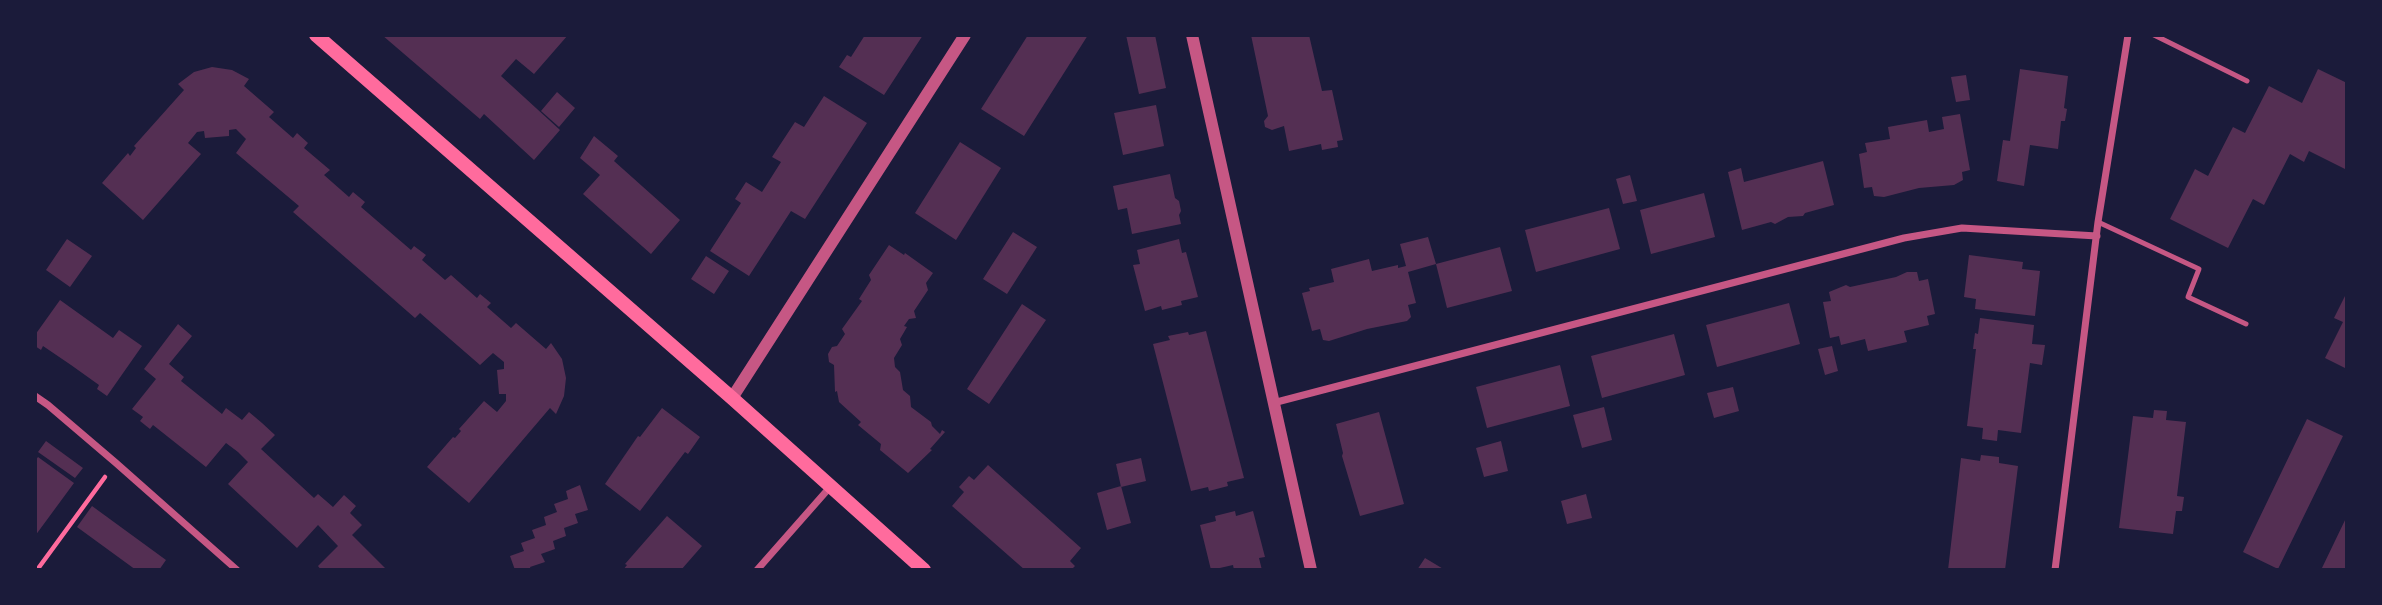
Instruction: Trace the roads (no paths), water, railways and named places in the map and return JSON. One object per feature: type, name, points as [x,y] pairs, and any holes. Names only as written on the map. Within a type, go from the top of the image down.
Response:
[{"type":"main road","points":[[316,35],[732,398],[924,570]]},
{"type":"street","points":[[732,398],[964,35]]},
{"type":"street","points":[[1192,35],[1311,570]]},
{"type":"street","points":[[2055,570],[2098,222],[2128,35]]},
{"type":"street","points":[[1273,403],[1904,238],[1962,228],[2097,236]]},
{"type":"street","points":[[35,396],[116,463],[237,570]]},
{"type":"street","points":[[757,570],[832,486]]},
{"type":"lane","points":[[2154,35],[2247,81]]},
{"type":"lane","points":[[2098,222],[2199,269],[2188,297],[2246,324]]}]
